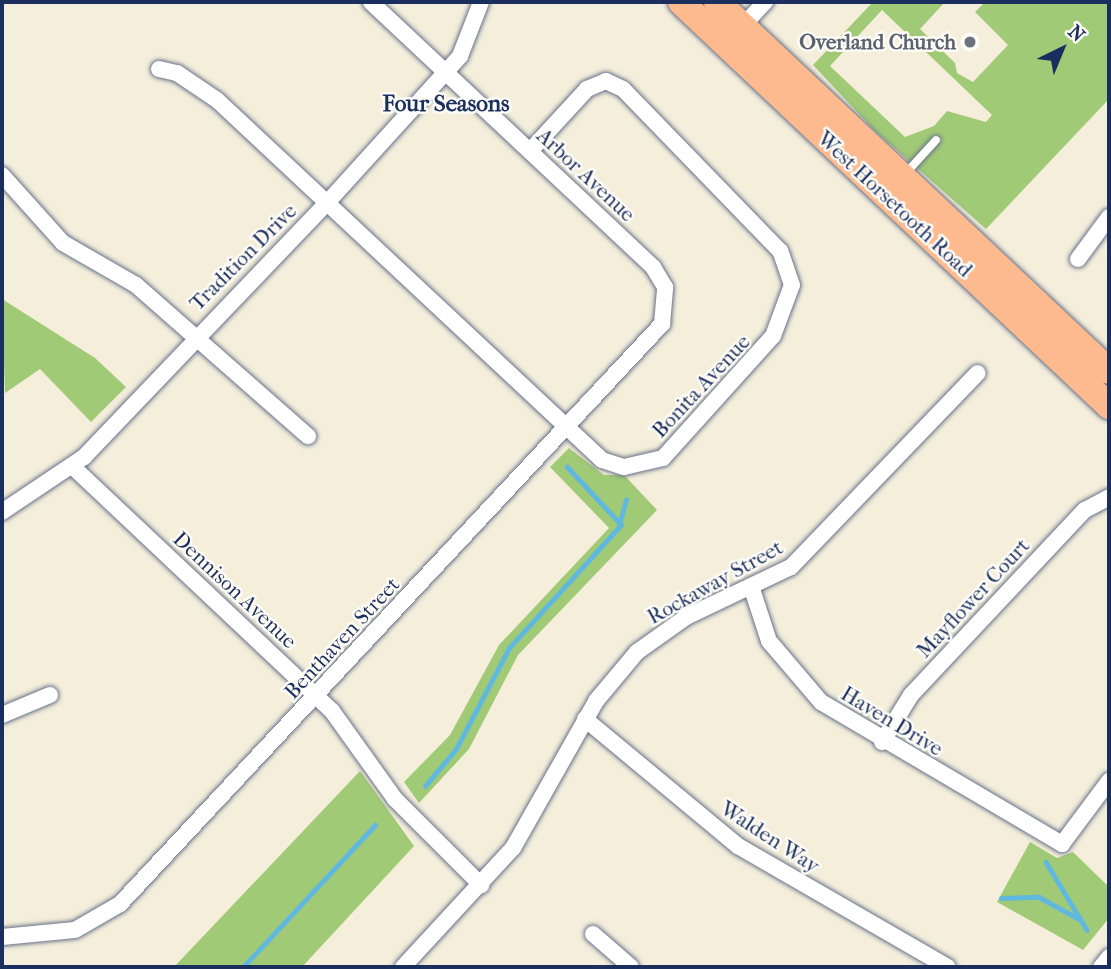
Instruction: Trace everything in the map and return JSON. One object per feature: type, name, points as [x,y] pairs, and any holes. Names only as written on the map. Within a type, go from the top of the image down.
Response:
[{"type":"main road","name":"West Horsetooth Road","points":[[681,2],[734,35],[893,186],[1109,406]]},
{"type":"main road","name":"West Horsetooth Road","points":[[717,2],[734,35]]},
{"type":"main road","name":"West Horsetooth Road","points":[[893,186],[1109,370]]},
{"type":"street","name":"Arbor Avenue","points":[[371,2],[653,267],[667,301]]},
{"type":"street","name":"Tradition Drive","points":[[2,512],[72,466],[196,334],[326,204],[446,72],[470,41],[481,2]]},
{"type":"street","points":[[734,35],[765,2]]},
{"type":"street","name":"Bonita Avenue","points":[[159,69],[177,73],[217,100],[566,429],[610,466],[663,458],[755,362],[785,314],[792,285],[780,251],[623,89],[606,81],[587,89],[530,151]]},
{"type":"street","points":[[2,174],[63,243],[136,285],[196,334],[308,436]]},
{"type":"street","points":[[1078,260],[1109,217]]},
{"type":"street","name":"Benthaven Street","points":[[2,937],[75,930],[120,904],[657,333],[667,301]]},
{"type":"street","name":"Rockaway Street","points":[[481,886],[534,816],[585,719],[645,646],[686,617],[751,586],[812,549],[978,373]]},
{"type":"street","name":"Dennison Avenue","points":[[72,466],[316,695],[367,752],[395,799],[481,886]]},
{"type":"street","name":"Mayflower Court","points":[[882,742],[911,695],[1085,510],[1109,497]]},
{"type":"street","name":"Haven Drive","points":[[751,586],[757,618],[799,682],[882,742],[1062,844],[1109,780]]},
{"type":"street","points":[[2,715],[50,695]]},
{"type":"street","name":"Walden Way","points":[[585,719],[738,846],[948,967]]},
{"type":"street","points":[[403,967],[481,886]]},
{"type":"street","points":[[593,934],[631,967]]},
{"type":"street","points":[[1101,967],[1109,957]]},
{"type":"lane","points":[[893,186],[936,140]]},
{"type":"green space","points":[[873,2],[945,2],[920,29],[955,63],[957,73],[973,82],[1008,45],[975,12],[985,2],[1109,2],[1109,99],[986,229],[874,130],[813,65]],"holes":[[[882,10],[992,115],[986,122],[947,111],[934,126],[905,137],[830,66]]]},
{"type":"green space","points":[[2,299],[95,358],[126,387],[91,422],[40,369],[5,393]]},
{"type":"green space","points":[[569,448],[604,475],[624,475],[657,510],[518,655],[469,749],[419,803],[404,782],[450,735],[499,645],[609,528],[550,467]]},
{"type":"green space","points":[[360,771],[414,846],[302,967],[174,967]]},
{"type":"green space","points":[[1030,842],[1057,858],[1073,852],[1109,887],[1109,918],[1083,950],[997,902]]},
{"type":"waterway","points":[[425,786],[456,749],[509,648],[621,525],[567,467]]},
{"type":"waterway","points":[[620,522],[626,500]]},
{"type":"waterway","points":[[243,967],[375,825]]},
{"type":"waterway","points":[[1046,862],[1087,930]]},
{"type":"waterway","points":[[1001,898],[1039,897],[1081,920]]},
{"type":"place","name":"Overland Church","points":[[970,42]]},
{"type":"district","name":"Four Seasons","points":[[446,104]]}]
